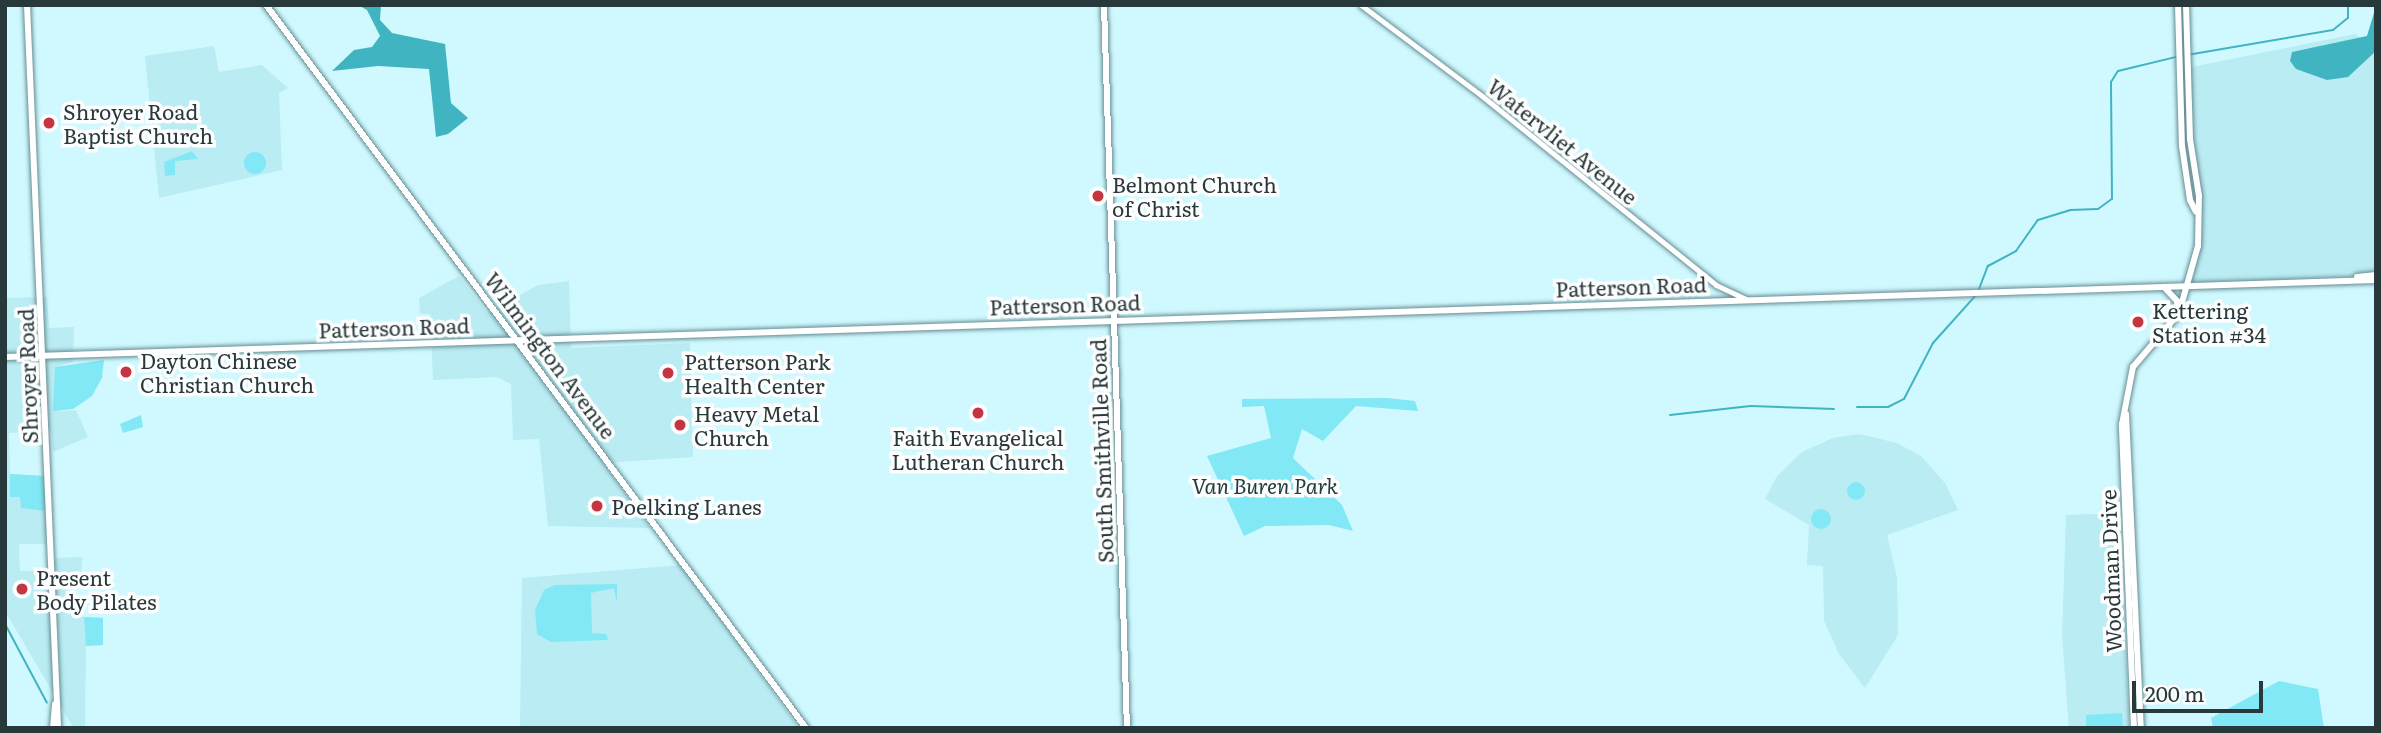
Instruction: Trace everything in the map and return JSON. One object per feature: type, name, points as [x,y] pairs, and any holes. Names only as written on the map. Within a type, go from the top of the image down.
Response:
[{"type":"main road","name":"Shroyer Road","points":[[27,5],[44,356],[55,728]]},
{"type":"main road","name":"Wilmington Avenue","points":[[266,5],[806,728]]},
{"type":"main road","name":"South Smithville Road","points":[[1104,5],[1127,728]]},
{"type":"main road","name":"Woodman Drive","points":[[2134,728],[2126,414],[2133,367],[2178,315],[2190,284],[2198,246],[2196,212],[2199,196],[2189,139],[2178,5]]},
{"type":"main road","points":[[2183,58],[2186,5]]},
{"type":"main road","name":"Woodman Drive","points":[[2183,58],[2182,146],[2190,200],[2196,212]]},
{"type":"main road","points":[[2325,281],[2376,275]]},
{"type":"main road","points":[[2325,281],[2376,280]]},
{"type":"main road","name":"Patterson Road","points":[[5,357],[2325,281]]},
{"type":"main road","points":[[2159,285],[2174,294],[2178,315]]},
{"type":"main road","name":"Woodman Drive","points":[[2130,544],[2141,728]]},
{"type":"street","name":"Watervliet Avenue","points":[[1361,5],[1482,96],[1716,285],[1746,299]]},
{"type":"shaded area","points":[[358,5],[381,5],[380,20],[392,33],[445,44],[451,103],[468,118],[448,134],[436,137],[429,69],[378,66],[332,71],[354,50],[372,47],[380,36],[367,10]]},
{"type":"shaded area","points":[[2376,6],[2376,51],[2348,77],[2327,80],[2296,69],[2290,61],[2292,52],[2367,36]]},
{"type":"shaded area","points":[[2355,34],[2376,49],[2376,275],[2190,284],[2198,246],[2199,196],[2190,139],[2187,68]]},
{"type":"shaded area","points":[[214,46],[219,72],[262,65],[288,88],[279,93],[282,170],[159,198],[145,56]]},
{"type":"shaded area","points":[[459,276],[487,313],[538,285],[569,281],[571,348],[690,343],[693,457],[603,463],[650,528],[548,526],[539,439],[513,440],[511,384],[497,377],[433,380],[430,314],[420,314],[419,298]]},
{"type":"shaded area","points":[[47,297],[49,328],[74,327],[73,362],[55,367],[62,411],[76,410],[88,437],[53,452],[51,431],[9,433],[10,474],[45,476],[48,544],[19,544],[20,571],[48,571],[57,558],[82,557],[81,582],[69,591],[71,616],[103,618],[103,645],[86,646],[85,726],[73,727],[5,611],[5,298]]},
{"type":"shaded area","points":[[1859,434],[1897,443],[1921,456],[1945,483],[1958,510],[1887,535],[1897,577],[1898,635],[1865,688],[1839,654],[1824,621],[1823,566],[1807,565],[1809,525],[1765,499],[1777,476],[1802,452],[1833,438]]},
{"type":"shaded area","points":[[2120,513],[2129,728],[2069,728],[2062,636],[2066,515]]},
{"type":"shaded area","points":[[681,565],[799,728],[520,728],[522,578]]},
{"type":"green space","points":[[192,151],[198,159],[175,161],[175,175],[165,176],[164,162]]},
{"type":"green space","points":[[255,152],[263,155],[266,163],[263,171],[255,174],[247,171],[244,163],[247,155]]},
{"type":"green space","points":[[104,360],[102,378],[92,396],[73,409],[53,411],[55,367]]},
{"type":"green space","name":"Van Buren Park","points":[[1387,398],[1415,401],[1418,411],[1356,406],[1323,441],[1302,429],[1293,458],[1342,505],[1353,531],[1329,525],[1265,526],[1244,536],[1207,456],[1271,438],[1264,406],[1242,407],[1242,399]]},
{"type":"green space","points":[[141,415],[143,427],[123,433],[120,424]]},
{"type":"green space","points":[[10,474],[45,476],[46,511],[21,508],[20,497],[10,497]]},
{"type":"green space","points":[[1856,482],[1862,485],[1865,491],[1862,497],[1856,500],[1850,497],[1847,491],[1850,485]]},
{"type":"green space","points":[[1821,509],[1828,512],[1831,519],[1828,526],[1821,529],[1814,526],[1811,519],[1814,512]]},
{"type":"green space","points":[[617,584],[617,603],[614,588],[591,593],[592,633],[606,634],[608,640],[551,642],[537,634],[535,610],[544,590],[555,585]]},
{"type":"green space","points":[[84,617],[103,618],[103,645],[86,646]]},
{"type":"green space","points":[[2279,681],[2318,689],[2324,728],[2213,728],[2211,718]]},
{"type":"green space","points":[[2122,713],[2123,728],[2086,728],[2086,715]]},
{"type":"waterway","points":[[2181,56],[2333,30],[2348,18],[2348,5]]},
{"type":"waterway","points":[[1979,289],[1988,266],[2016,251],[2038,220],[2070,210],[2098,209],[2112,199],[2111,82],[2118,71],[2176,57]]},
{"type":"waterway","points":[[1857,407],[1888,407],[1904,399],[1933,343],[1977,294]]},
{"type":"waterway","points":[[1670,415],[1751,406],[1834,409]]},
{"type":"waterway","points":[[5,624],[47,703]]},
{"type":"place","name":"Shroyer Road Baptist Church","points":[[49,123]]},
{"type":"place","name":"Belmont Church of Christ","points":[[1098,196]]},
{"type":"place","name":"Kettering Station #34","points":[[2138,322]]},
{"type":"place","name":"Dayton Chinese Christian Church","points":[[126,372]]},
{"type":"place","name":"Patterson Park Health Center","points":[[668,373]]},
{"type":"place","name":"Faith Evangelical Lutheran Church","points":[[978,413]]},
{"type":"place","name":"Heavy Metal Church","points":[[680,425]]},
{"type":"place","name":"Poelking Lanes","points":[[597,506]]},
{"type":"place","name":"Present Body Pilates","points":[[22,589]]}]
